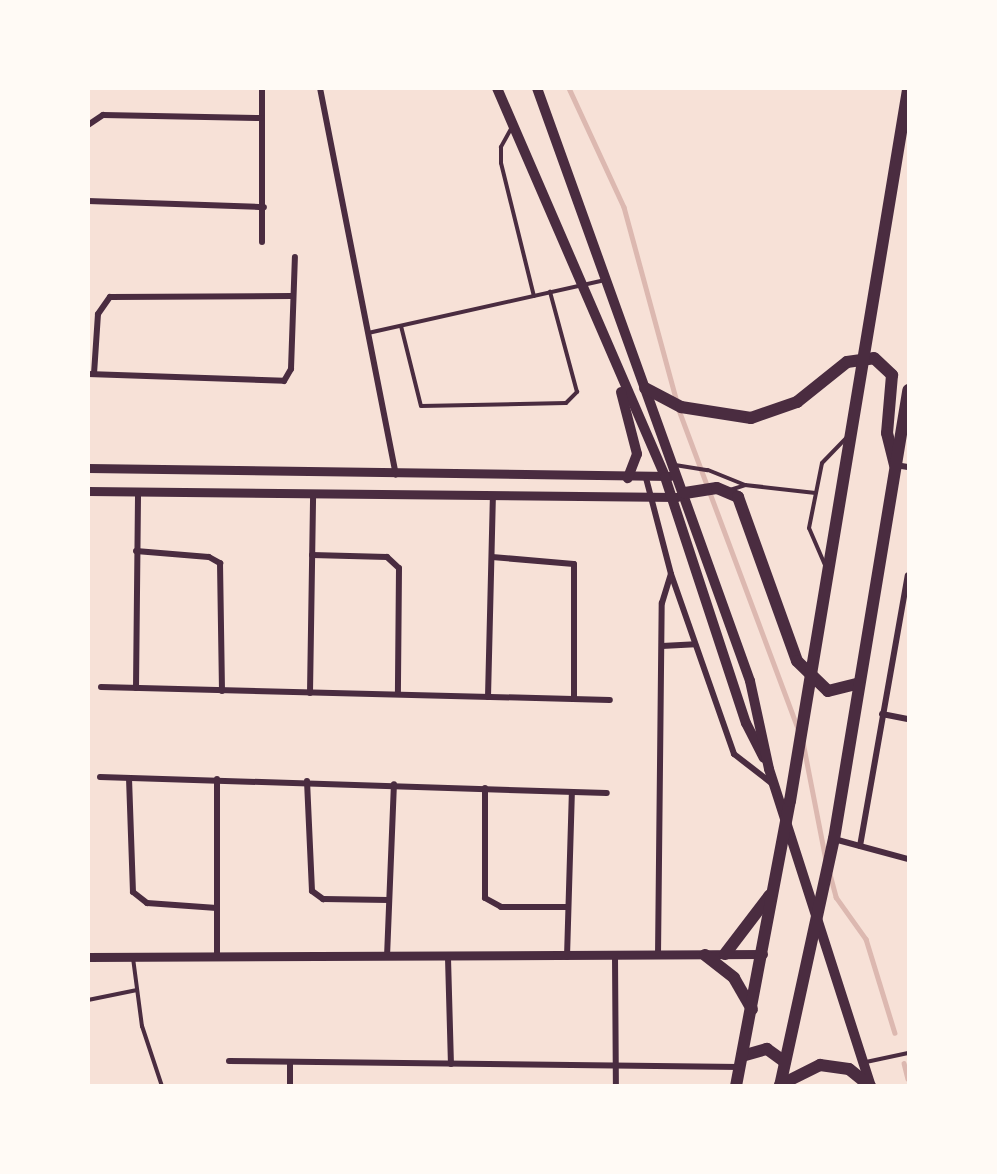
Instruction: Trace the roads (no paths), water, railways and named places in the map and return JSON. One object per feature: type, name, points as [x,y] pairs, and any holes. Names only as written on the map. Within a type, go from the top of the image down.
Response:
[{"type":"main road","points":[[497,88],[515,122],[616,372],[665,477],[746,723],[769,769]]},
{"type":"main road","points":[[537,88],[609,279],[645,388],[678,469],[690,492],[750,681],[769,769],[818,914],[871,1086]]},
{"type":"main road","points":[[736,1086],[763,954],[787,818],[829,571],[862,356],[909,90]]},
{"type":"main road","points":[[645,388],[665,400],[694,411],[728,418],[774,413],[862,356]]},
{"type":"main road","points":[[862,356],[886,365],[891,375],[887,433],[895,465]]},
{"type":"main road","points":[[616,372],[636,444],[628,478]]},
{"type":"main road","points":[[780,1085],[834,839],[857,684],[909,390]]},
{"type":"main road","points":[[690,492],[723,489],[742,506],[797,661],[811,679],[828,691],[857,684]]},
{"type":"main road","points":[[724,954],[774,889]]},
{"type":"main road","points":[[705,955],[734,978],[752,1009]]},
{"type":"main road","points":[[741,1061],[767,1049],[785,1062]]},
{"type":"main road","points":[[780,1085],[820,1065],[849,1070],[871,1086]]},
{"type":"street","points":[[262,88],[264,207],[262,242]]},
{"type":"street","points":[[320,88],[397,476]]},
{"type":"street","points":[[88,126],[103,115],[261,118]]},
{"type":"street","points":[[88,201],[264,207]]},
{"type":"street","points":[[292,296],[110,297],[98,314],[91,374],[284,381],[291,369],[295,257]]},
{"type":"street","points":[[895,465],[909,467]]},
{"type":"street","points":[[88,468],[397,476],[628,478],[665,477],[678,469]]},
{"type":"street","points":[[646,478],[649,501],[671,574],[734,754],[774,785]]},
{"type":"street","points":[[88,491],[313,497],[649,501],[672,499],[690,492]]},
{"type":"street","points":[[136,688],[138,492]]},
{"type":"street","points":[[310,693],[313,497]]},
{"type":"street","points":[[488,697],[493,499]]},
{"type":"street","points":[[136,551],[209,557],[220,564],[222,691]]},
{"type":"street","points":[[312,555],[387,557],[399,568],[398,694]]},
{"type":"street","points":[[492,558],[574,564],[574,699]]},
{"type":"street","points":[[658,956],[662,603],[671,574]]},
{"type":"street","points":[[860,846],[882,714],[909,575]]},
{"type":"street","points":[[662,646],[695,644]]},
{"type":"street","points":[[101,687],[610,700]]},
{"type":"street","points":[[882,714],[909,719]]},
{"type":"street","points":[[99,777],[307,781],[607,793]]},
{"type":"street","points":[[129,778],[133,892],[147,903],[217,908]]},
{"type":"street","points":[[217,779],[217,957]]},
{"type":"street","points":[[307,781],[312,891],[323,899],[389,900]]},
{"type":"street","points":[[387,958],[394,784]]},
{"type":"street","points":[[485,788],[484,898],[501,908],[568,907]]},
{"type":"street","points":[[567,958],[572,792]]},
{"type":"street","points":[[834,839],[909,859]]},
{"type":"street","points":[[88,957],[567,958],[763,954]]},
{"type":"street","points":[[615,957],[616,1086]]},
{"type":"street","points":[[448,958],[451,1064]]},
{"type":"street","points":[[229,1061],[616,1066],[741,1061]]},
{"type":"street","points":[[290,1062],[290,1086]]},
{"type":"lane","points":[[515,122],[504,140],[501,163],[534,296]]},
{"type":"lane","points":[[368,333],[609,279]]},
{"type":"lane","points":[[401,326],[421,406],[567,403],[578,392],[550,292]]},
{"type":"lane","points":[[829,571],[812,546],[809,528],[822,463],[850,433]]},
{"type":"lane","points":[[678,469],[708,470],[745,485],[816,493]]},
{"type":"lane","points":[[723,489],[745,485]]},
{"type":"lane","points":[[133,957],[142,1026],[162,1086]]},
{"type":"lane","points":[[88,1000],[137,990]]},
{"type":"lane","points":[[865,1062],[909,1053]]},
{"type":"waterway","points":[[569,88],[624,207],[679,410],[798,728]]},
{"type":"waterway","points":[[803,742],[826,860]]},
{"type":"waterway","points":[[830,874],[836,897],[866,939],[895,1033]]},
{"type":"waterway","points":[[904,1063],[908,1079]]}]
